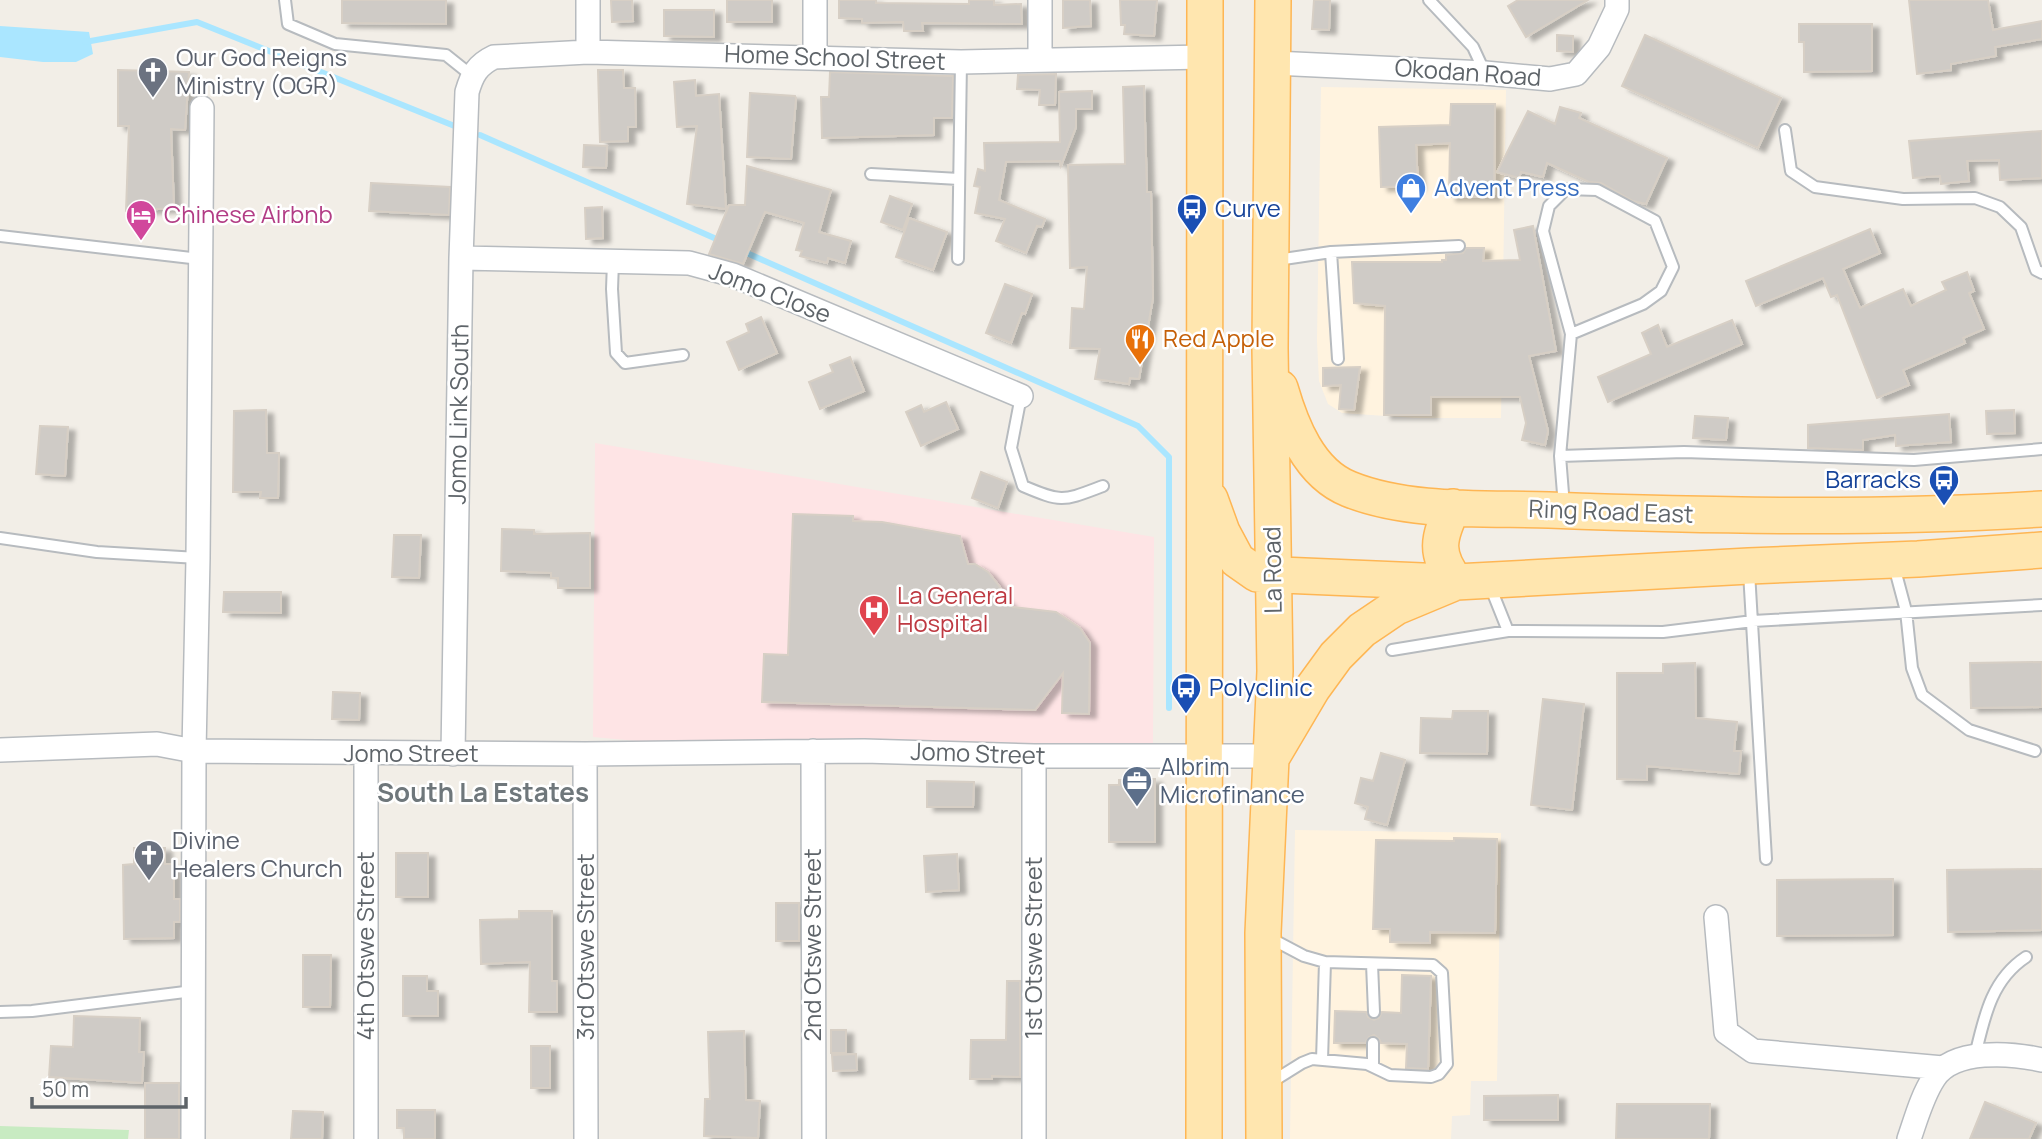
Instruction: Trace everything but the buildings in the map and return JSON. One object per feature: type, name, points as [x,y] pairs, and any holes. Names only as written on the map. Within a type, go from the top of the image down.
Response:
[{"type":"main road","points":[[1204,1139],[1205,0]]},
{"type":"main road","name":"La Road","points":[[1268,1131],[1264,1087],[1263,933],[1275,671],[1270,348],[1273,0]]},
{"type":"main road","name":"Ring Road East","points":[[1270,348],[1287,412],[1296,433],[1318,468],[1347,489],[1388,501],[1453,507],[1714,515],[1942,514],[2042,509]]},
{"type":"main road","points":[[1204,480],[1223,532],[1237,560],[1258,573],[1472,582],[2042,550]]},
{"type":"main road","points":[[1453,507],[1444,527],[1440,547],[1442,561],[1472,582]]},
{"type":"main road","points":[[1272,756],[1312,689],[1336,656],[1362,630],[1395,607],[1472,582]]},
{"type":"street","points":[[588,0],[588,52]]},
{"type":"street","points":[[815,0],[815,57]]},
{"type":"street","points":[[1040,0],[1040,60]]},
{"type":"street","name":"Okodan Road","points":[[1274,63],[1485,73],[1550,79],[1576,74],[1599,47],[1616,9],[1617,0]]},
{"type":"street","name":"Home School Street","points":[[471,75],[483,63],[494,58],[588,52],[961,62],[1204,57]]},
{"type":"street","name":"Jomo Link South","points":[[453,754],[461,258],[467,92],[471,75]]},
{"type":"street","points":[[193,1139],[194,751],[202,108]]},
{"type":"street","name":"Jomo Close","points":[[461,258],[689,263],[733,275],[1021,396]]},
{"type":"street","name":"Jomo Street","points":[[0,750],[157,744],[194,751],[366,754],[813,751],[1034,756],[1272,756]]},
{"type":"street","name":"2nd Otswe Street","points":[[813,751],[814,1139]]},
{"type":"street","name":"4th Otswe Street","points":[[366,754],[366,1139]]},
{"type":"street","name":"3rd Otswe Street","points":[[585,754],[586,1139]]},
{"type":"street","name":"1st Otswe Street","points":[[1034,756],[1034,1139]]},
{"type":"street","points":[[1716,917],[1726,1032],[1753,1051],[1943,1068]]},
{"type":"street","points":[[1909,1139],[1928,1088],[1943,1068],[1975,1056],[2018,1054],[2042,1060]]},
{"type":"lane","points":[[285,0],[288,24],[335,44],[446,55],[471,75]]},
{"type":"lane","points":[[1429,0],[1473,47],[1485,73]]},
{"type":"lane","points":[[958,259],[961,62]]},
{"type":"lane","points":[[1785,130],[1791,170],[1815,187],[1903,199],[1975,198],[2000,207],[2021,226],[2036,270],[2042,273]]},
{"type":"lane","points":[[871,174],[959,179]]},
{"type":"lane","points":[[1565,511],[1560,456],[1571,334],[1543,232],[1549,206],[1566,189],[1597,190],[1655,221],[1673,267],[1661,290],[1643,304],[1571,334]]},
{"type":"lane","points":[[0,236],[200,258]]},
{"type":"lane","points":[[1270,261],[1331,253],[1459,246]]},
{"type":"lane","points":[[1331,253],[1338,359]]},
{"type":"lane","points":[[612,262],[611,289],[616,353],[625,363],[683,355]]},
{"type":"lane","points":[[1021,396],[1011,448],[1023,486],[1050,497],[1067,499],[1103,485]]},
{"type":"lane","points":[[1560,456],[1684,452],[1914,460],[2042,449]]},
{"type":"lane","points":[[0,538],[97,552],[198,558]]},
{"type":"lane","points":[[1893,560],[1906,611],[1912,668],[1922,695],[1969,730],[2035,751]]},
{"type":"lane","points":[[1749,566],[1766,859]]},
{"type":"lane","points":[[1472,582],[1508,631]]},
{"type":"lane","points":[[1392,650],[1508,631],[1663,632],[1753,621],[2042,605]]},
{"type":"lane","points":[[1263,933],[1304,956],[1325,962],[1433,965],[1439,968],[1442,973],[1447,1064],[1439,1074],[1431,1077],[1390,1075],[1373,1066],[1322,1059],[1307,1060],[1264,1087]]},
{"type":"lane","points":[[1975,1056],[1984,1017],[1994,991],[2006,974],[2026,957]]},
{"type":"lane","points":[[1322,1059],[1325,962]]},
{"type":"lane","points":[[1373,964],[1374,1012]]},
{"type":"lane","points":[[0,1012],[32,1011],[194,991]]},
{"type":"lane","points":[[1373,1043],[1373,1066]]},
{"type":"shaded area","name":"Advent Press","points":[[1321,87],[1506,90],[1501,418],[1415,418],[1342,413],[1328,404],[1319,381],[1317,341]]},
{"type":"shaded area","name":"La General Hospital","points":[[595,443],[1154,537],[1153,746],[637,741],[593,737]]},
{"type":"shaded area","points":[[1295,830],[1501,833],[1497,1081],[1471,1081],[1470,1115],[1452,1116],[1451,1139],[1290,1139]]},
{"type":"green space","points":[[0,1126],[129,1130],[128,1139],[0,1139]]},
{"type":"water","points":[[0,26],[89,32],[93,54],[76,62],[43,62],[0,57]]},
{"type":"waterway","points":[[85,42],[197,22],[457,127]]},
{"type":"waterway","points":[[480,135],[721,241]]},
{"type":"waterway","points":[[740,250],[1138,426],[1169,457],[1169,708]]},
{"type":"place","name":"Our God Reigns Ministry (OGR)","points":[[153,99]]},
{"type":"place","name":"Advent Press","points":[[1411,215]]},
{"type":"place","name":"Curve","points":[[1192,236]]},
{"type":"place","name":"Chinese Airbnb","points":[[141,242]]},
{"type":"place","name":"Red Apple","points":[[1140,366]]},
{"type":"place","name":"Barracks","points":[[1944,507]]},
{"type":"place","name":"La General Hospital","points":[[874,637]]},
{"type":"place","name":"Polyclinic","points":[[1186,715]]},
{"type":"place","name":"Albrim Microfinance","points":[[1137,808]]},
{"type":"place","name":"Divine Healers Church","points":[[149,882]]},
{"type":"district","name":"South La Estates","points":[[483,793]]}]
